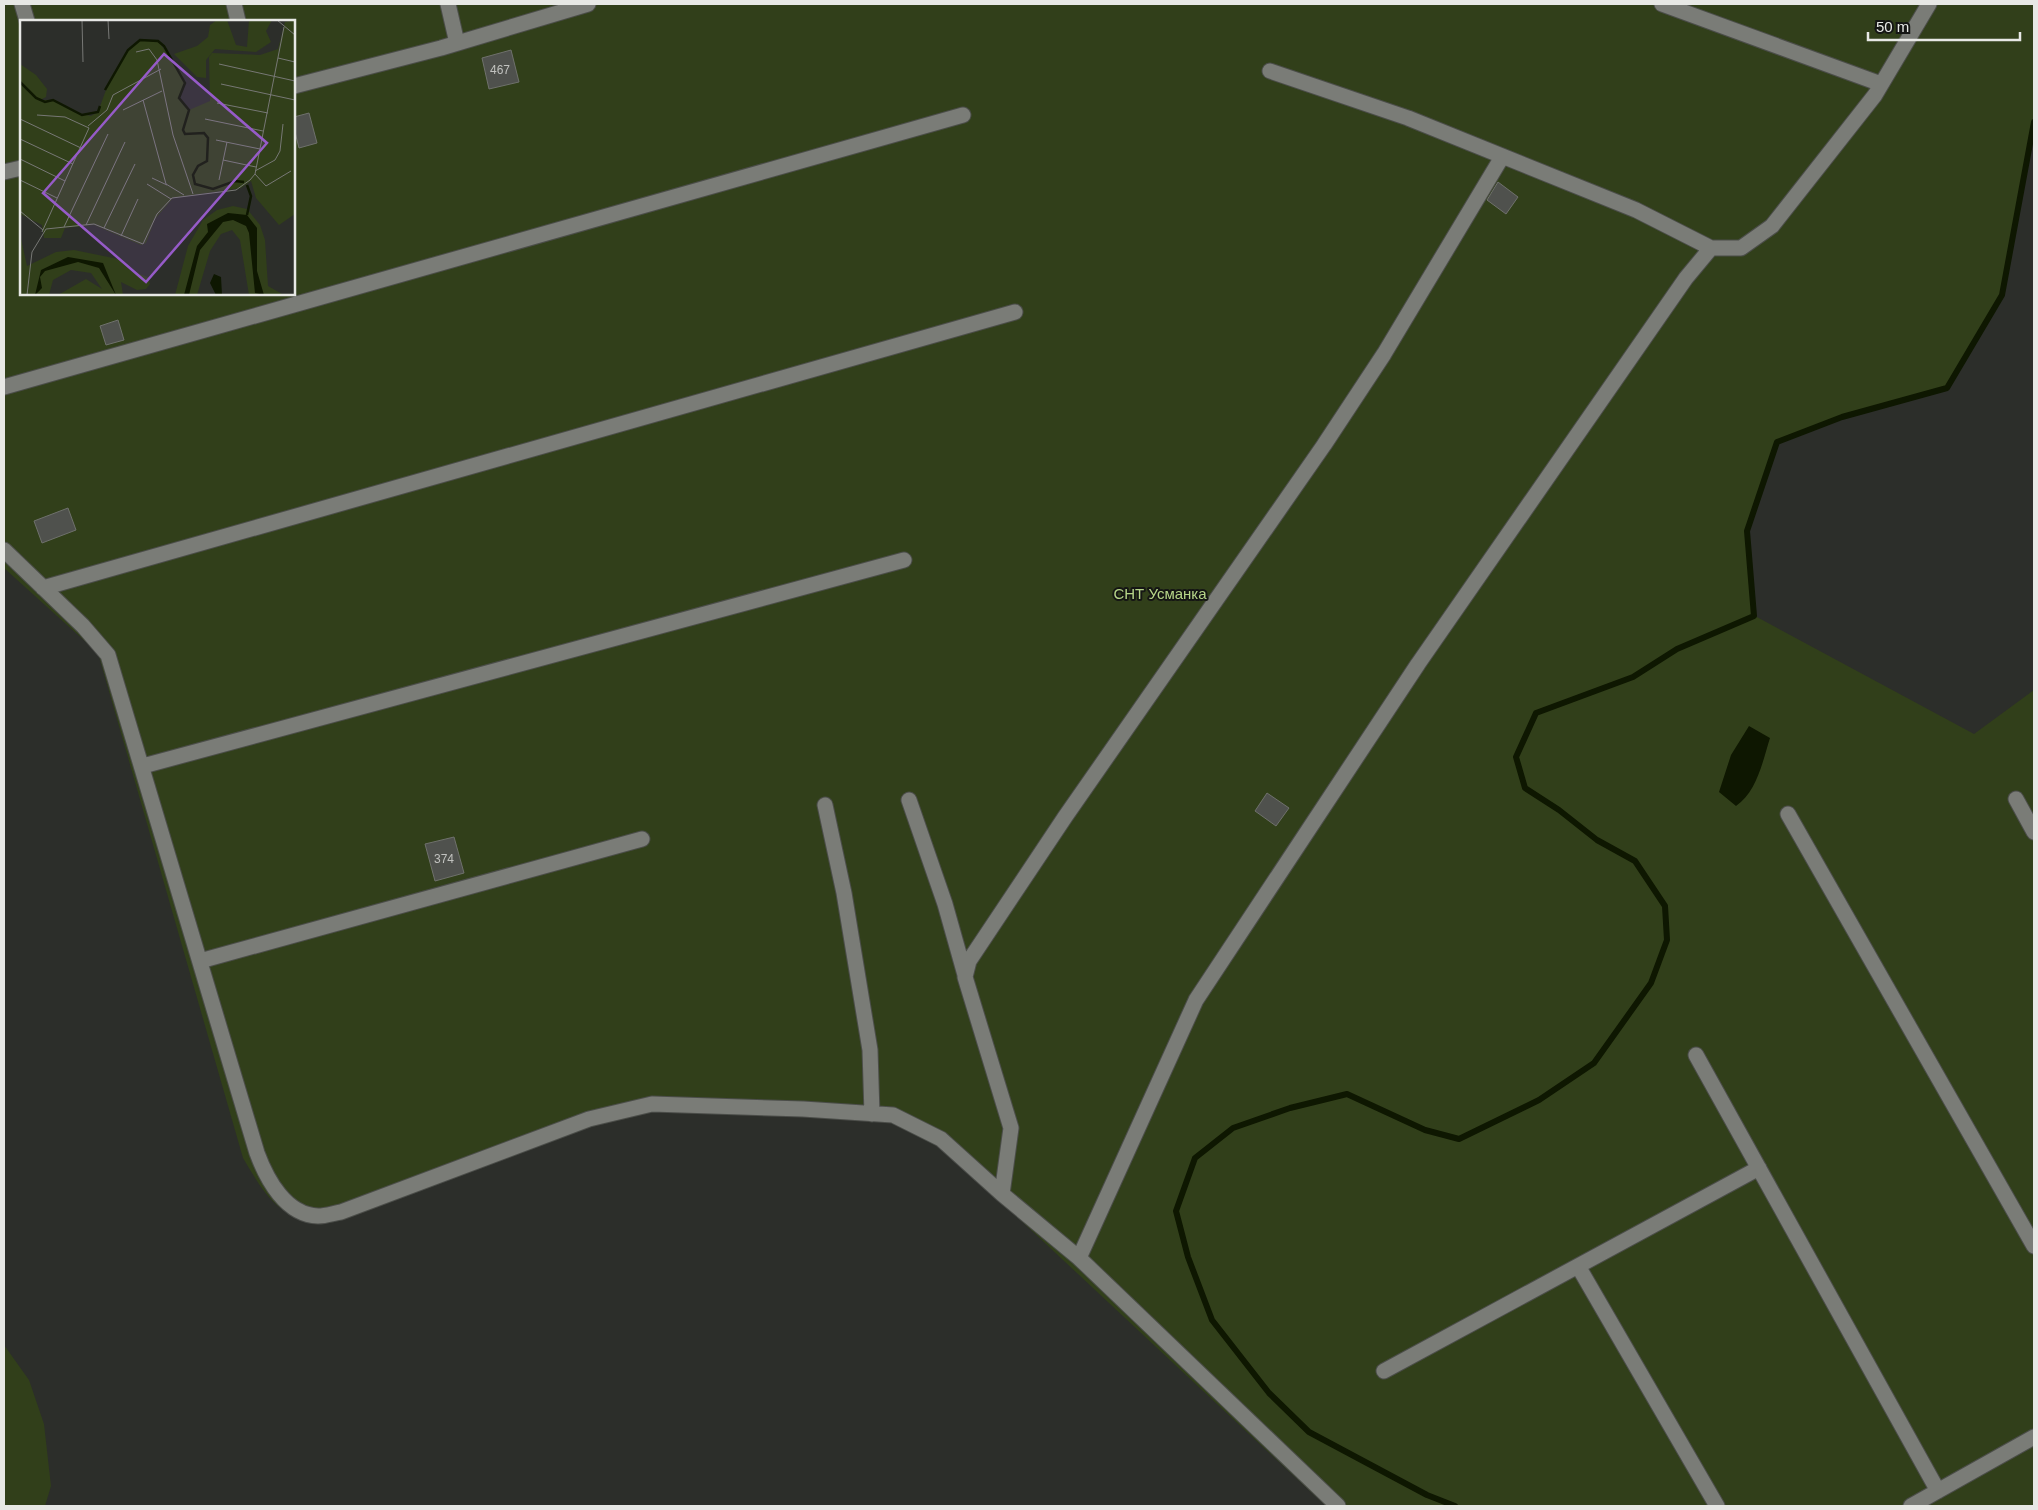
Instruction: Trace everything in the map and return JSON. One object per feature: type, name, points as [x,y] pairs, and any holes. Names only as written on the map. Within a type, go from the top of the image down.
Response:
[{"type":"street","points":[[22,4],[27,20]]},
{"type":"street","points":[[234,4],[238,20]]},
{"type":"street","points":[[448,4],[457,43]]},
{"type":"street","points":[[295,86],[457,43],[588,4]]},
{"type":"street","points":[[1662,4],[1881,84]]},
{"type":"street","points":[[1270,71],[1408,118],[1636,210],[1711,248],[1741,248],[1772,226],[1881,84],[1929,4]]},
{"type":"street","points":[[4,387],[963,116]]},
{"type":"street","points":[[965,977],[969,961],[1065,817],[1318,453],[1384,354],[1502,157]]},
{"type":"street","points":[[4,172],[20,168]]},
{"type":"street","points":[[1079,1258],[1196,1000],[1418,664],[1686,278],[1711,248]]},
{"type":"street","points":[[43,588],[1015,312]]},
{"type":"street","points":[[4,550],[83,626],[108,655],[264,1172],[276,1192],[296,1210],[318,1216],[341,1212],[590,1119],[652,1104],[803,1109],[893,1115],[941,1139],[1002,1194],[1079,1258],[1338,1506]]},
{"type":"street","points":[[143,766],[904,560]]},
{"type":"street","points":[[2016,798],[2034,832]]},
{"type":"street","points":[[909,800],[945,904],[1011,1128],[1002,1194]]},
{"type":"street","points":[[825,805],[844,893],[870,1050],[872,1114]]},
{"type":"street","points":[[1788,814],[2034,1246]]},
{"type":"street","points":[[200,961],[642,839]]},
{"type":"street","points":[[1696,1055],[1938,1491]]},
{"type":"street","points":[[1384,1371],[1759,1168]]},
{"type":"street","points":[[1578,1266],[1717,1506]]},
{"type":"street","points":[[1911,1506],[2034,1437]]},
{"type":"green space","name":"СНТ Усманка","points":[[4,4],[2034,4],[2034,122],[2002,295],[1947,388],[1842,417],[1777,442],[1747,531],[1755,616],[1974,734],[2034,690],[2034,1506],[1326,1506],[938,1143],[891,1121],[654,1110],[592,1125],[319,1224],[292,1215],[282,1209],[265,1192],[243,1158],[98,653],[4,568]]},
{"type":"green space","points":[[4,1345],[29,1380],[44,1424],[51,1486],[45,1506],[4,1506]]},
{"type":"shaded area","points":[[1749,726],[1770,738],[1754,784],[1749,793],[1736,806],[1719,792],[1731,755]]},
{"type":"building","points":[[511,50],[519,82],[489,89],[482,58]]},
{"type":"building","points":[[309,113],[317,143],[299,148],[295,132],[295,117]]},
{"type":"building","points":[[1498,182],[1518,197],[1506,214],[1487,200]]},
{"type":"building","points":[[118,320],[124,340],[106,345],[100,326]]},
{"type":"building","points":[[68,508],[76,530],[42,543],[34,521]]},
{"type":"building","points":[[1267,793],[1289,808],[1276,826],[1255,811]]},
{"type":"building","points":[[454,837],[464,873],[435,881],[425,844]]},
{"type":"waterway","points":[[1455,1506],[1427,1495],[1309,1432],[1269,1393],[1212,1320],[1188,1257],[1176,1211],[1195,1158],[1233,1128],[1290,1108],[1347,1094],[1425,1130],[1459,1139],[1539,1100],[1594,1063],[1651,983],[1667,940],[1665,906],[1635,861],[1597,840],[1559,810],[1525,788],[1516,757],[1536,713],[1633,677],[1677,649],[1754,616],[1747,531],[1777,442],[1842,417],[1947,388],[2002,295],[2034,122]]}]
